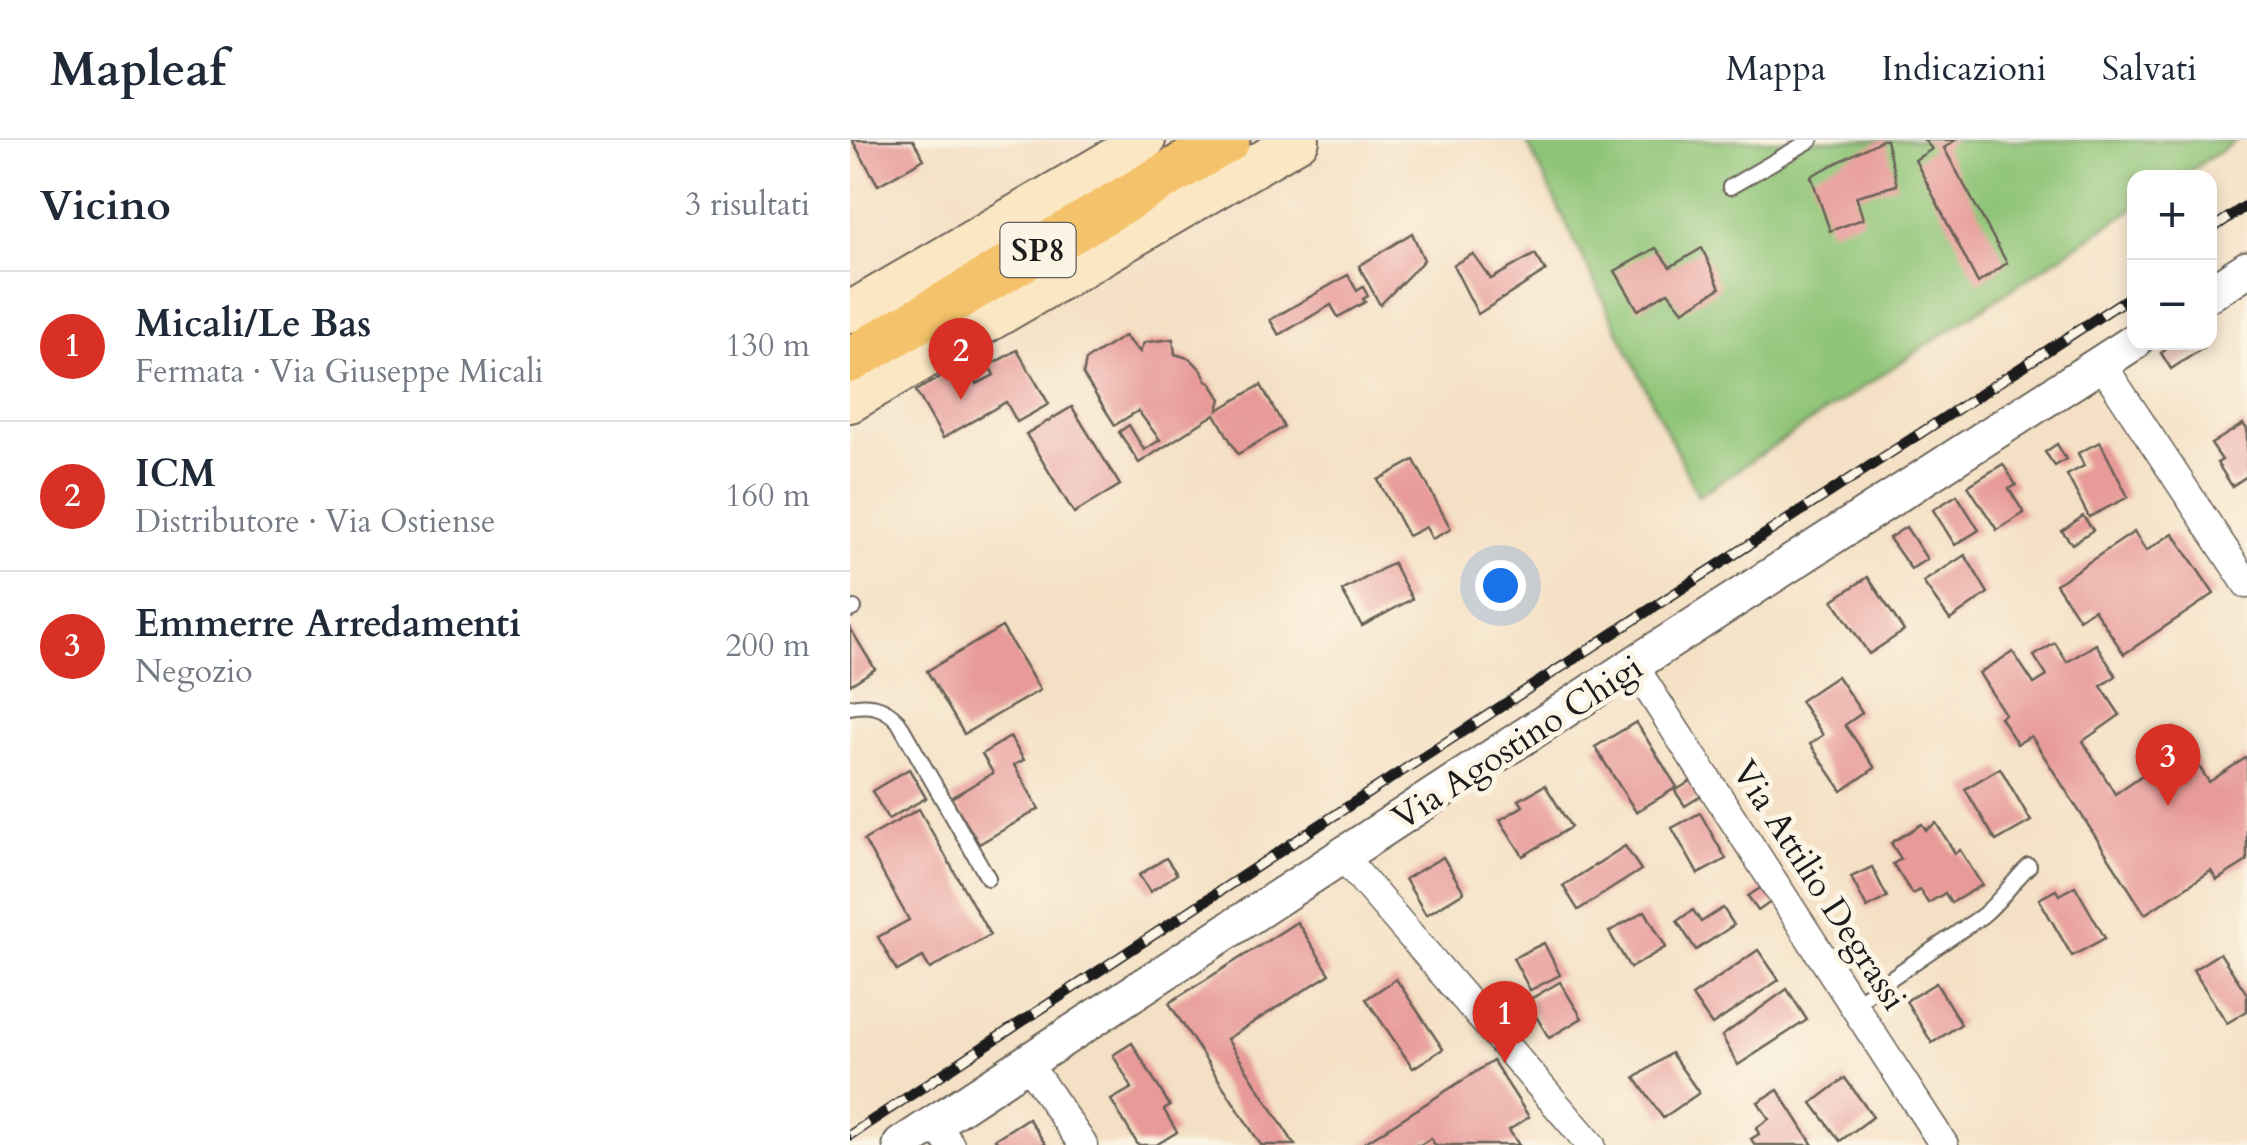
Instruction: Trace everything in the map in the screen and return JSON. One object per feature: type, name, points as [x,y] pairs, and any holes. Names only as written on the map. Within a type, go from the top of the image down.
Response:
[{"type":"main road","points":[[850,312],[1145,140]]},
{"type":"main road","name":"SP8","points":[[850,360],[1227,140]]},
{"type":"main road","points":[[850,402],[1299,140]]},
{"type":"street","points":[[2217,288],[2247,269]]},
{"type":"street","name":"Via Agostino Chigi","points":[[901,1145],[943,1134],[1028,1064],[2127,346]]},
{"type":"street","points":[[2101,363],[2247,584]]},
{"type":"street","name":"Via Attilio Degrassi","points":[[1633,666],[1944,1145]]},
{"type":"street","points":[[1343,856],[1591,1145]]},
{"type":"street","points":[[1028,1064],[1082,1145]]},
{"type":"lane","points":[[1730,186],[1811,140]]},
{"type":"lane","points":[[850,707],[872,706],[898,721],[988,878]]},
{"type":"lane","points":[[1853,1004],[1982,916],[2029,866]]},
{"type":"green space","points":[[1526,140],[2237,140],[2191,170],[2127,170],[2127,213],[1698,496]]},
{"type":"building","points":[[852,140],[913,140],[924,159],[878,185]]},
{"type":"building","points":[[1886,140],[1897,185],[1856,196],[1863,219],[1830,231],[1811,176]]},
{"type":"building","points":[[1924,140],[1955,140],[1944,148],[2007,263],[1978,283],[1915,160],[1932,149]]},
{"type":"building","points":[[1412,233],[1424,260],[1380,305],[1359,266]]},
{"type":"building","points":[[1656,248],[1670,267],[1702,248],[1720,288],[1683,311],[1668,292],[1638,310],[1615,271]]},
{"type":"building","points":[[1473,254],[1491,279],[1535,254],[1546,271],[1478,314],[1453,265]]},
{"type":"building","points":[[1348,275],[1357,291],[1363,287],[1368,296],[1363,299],[1365,302],[1338,317],[1331,305],[1279,335],[1270,320]]},
{"type":"building","points":[[1124,336],[1140,352],[1147,342],[1173,339],[1175,354],[1191,359],[1211,383],[1221,399],[1218,410],[1261,385],[1284,427],[1238,454],[1215,414],[1139,463],[1119,432],[1129,425],[1144,450],[1160,440],[1138,411],[1115,425],[1083,375],[1086,360]]},
{"type":"building","points":[[1017,350],[1049,404],[1017,422],[1006,402],[943,438],[916,391],[965,363],[977,384],[994,375],[989,366]]},
{"type":"building","points":[[2165,350],[2200,350],[2171,369],[2161,353]]},
{"type":"building","points":[[1072,407],[1120,485],[1074,513],[1026,434]]},
{"type":"building","points":[[2243,424],[2247,429],[2247,476],[2232,486],[2217,463],[2222,460],[2211,444]]},
{"type":"building","points":[[2100,442],[2128,497],[2089,517],[2067,475],[2084,466],[2078,453]]},
{"type":"building","points":[[2057,444],[2066,459],[2055,466],[2045,452]]},
{"type":"building","points":[[1414,460],[1451,529],[1432,539],[1426,527],[1408,536],[1378,480]]},
{"type":"building","points":[[2003,464],[2016,485],[2009,489],[2024,513],[1997,530],[1968,486]]},
{"type":"building","points":[[1957,495],[1979,530],[1955,545],[1933,510]]},
{"type":"building","points":[[2083,516],[2093,530],[2072,544],[2062,531]]},
{"type":"building","points":[[1906,527],[1927,559],[1911,569],[1889,538]]},
{"type":"building","points":[[2134,532],[2146,551],[2173,533],[2214,594],[2124,654],[2094,609],[2079,619],[2056,584]]},
{"type":"building","points":[[1965,555],[1988,593],[1950,620],[1923,582]]},
{"type":"building","points":[[1393,563],[1412,599],[1362,626],[1342,591]]},
{"type":"building","points":[[1868,577],[1904,631],[1869,654],[1833,600]]},
{"type":"building","points":[[1002,627],[1040,690],[964,734],[927,671]]},
{"type":"building","points":[[850,628],[875,669],[850,685]]},
{"type":"building","points":[[2055,643],[2067,662],[2096,644],[2116,676],[2101,686],[2120,715],[2083,741],[2115,794],[2168,757],[2156,739],[2174,728],[2209,782],[2247,757],[2247,861],[2217,880],[2211,871],[2145,914],[2031,736],[2017,744],[2000,717],[2005,714],[1979,673],[2013,652],[2034,684],[2047,676],[2034,656]]},
{"type":"building","points":[[1837,676],[1862,713],[1845,725],[1875,768],[1842,791],[1810,744],[1823,735],[1800,701]]},
{"type":"building","points":[[1636,722],[1677,787],[1636,812],[1595,747]]},
{"type":"building","points":[[1010,737],[1024,760],[1014,765],[1039,809],[979,844],[951,798],[993,773],[982,754]]},
{"type":"building","points":[[2000,768],[2031,821],[1996,841],[1965,789]]},
{"type":"building","points":[[909,769],[926,798],[888,819],[872,791]]},
{"type":"building","points":[[1694,779],[1704,794],[1685,806],[1675,791]]},
{"type":"building","points":[[1545,785],[1571,827],[1523,856],[1500,820],[1523,806],[1519,800]]},
{"type":"building","points":[[919,809],[990,935],[930,969],[923,957],[897,971],[878,937],[909,920],[864,840]]},
{"type":"building","points":[[1700,813],[1726,859],[1698,874],[1672,828]]},
{"type":"building","points":[[1936,823],[1955,853],[1960,850],[1982,885],[1951,903],[1945,893],[1928,903],[1920,890],[1912,894],[1893,864],[1901,859],[1891,843],[1922,824],[1926,830]]},
{"type":"building","points":[[1625,846],[1641,870],[1578,910],[1563,886]]},
{"type":"building","points":[[1443,857],[1464,892],[1426,915],[1405,879]]},
{"type":"building","points":[[1166,858],[1177,874],[1150,892],[1139,875]]},
{"type":"building","points":[[1872,867],[1887,897],[1867,908],[1851,877]]},
{"type":"building","points":[[1765,885],[1775,899],[1758,911],[1748,896]]},
{"type":"building","points":[[2075,886],[2105,938],[2072,956],[2039,899],[2056,890],[2059,895]]},
{"type":"building","points":[[1723,908],[1734,925],[1696,950],[1677,921],[1693,910],[1701,922]]},
{"type":"building","points":[[1645,911],[1666,947],[1630,968],[1609,932]]},
{"type":"building","points":[[1297,922],[1330,974],[1227,1039],[1295,1145],[1261,1145],[1169,1003]]},
{"type":"building","points":[[1544,943],[1560,975],[1530,990],[1513,958]]},
{"type":"building","points":[[1758,950],[1779,980],[1712,1025],[1692,996]]},
{"type":"building","points":[[2220,953],[2247,994],[2247,1011],[2227,1023],[2193,970]]},
{"type":"building","points":[[1396,979],[1443,1049],[1413,1068],[1366,999]]},
{"type":"building","points":[[1560,982],[1582,1018],[1549,1038],[1527,1001]]},
{"type":"building","points":[[1936,983],[1961,1024],[1932,1043],[1906,1001]]},
{"type":"building","points":[[1787,989],[1807,1020],[1738,1065],[1722,1036]]},
{"type":"building","points":[[1132,1043],[1170,1106],[1164,1110],[1177,1132],[1156,1145],[1138,1145],[1111,1100],[1132,1088],[1113,1055]]},
{"type":"building","points":[[1671,1053],[1699,1093],[1663,1118],[1635,1078]]},
{"type":"building","points":[[1493,1061],[1529,1117],[1509,1130],[1519,1145],[1435,1145],[1431,1138],[1420,1145],[1361,1145]]},
{"type":"building","points":[[1845,1078],[1873,1117],[1840,1141],[1812,1103]]},
{"type":"building","points":[[1778,1090],[1813,1145],[1755,1145],[1751,1139],[1759,1134],[1756,1128],[1769,1119],[1758,1102]]},
{"type":"building","points":[[1028,1118],[1046,1145],[999,1145],[995,1139]]},
{"type":"railway","points":[[2217,225],[2247,205]]},
{"type":"railway","points":[[850,1135],[2127,299]]},
{"type":"place","name":"ICM","points":[[961,400]]},
{"type":"place","name":"Emmerre Arredamenti","points":[[2168,806]]},
{"type":"place","name":"Micali/Le Bas","points":[[1505,1063]]}]
